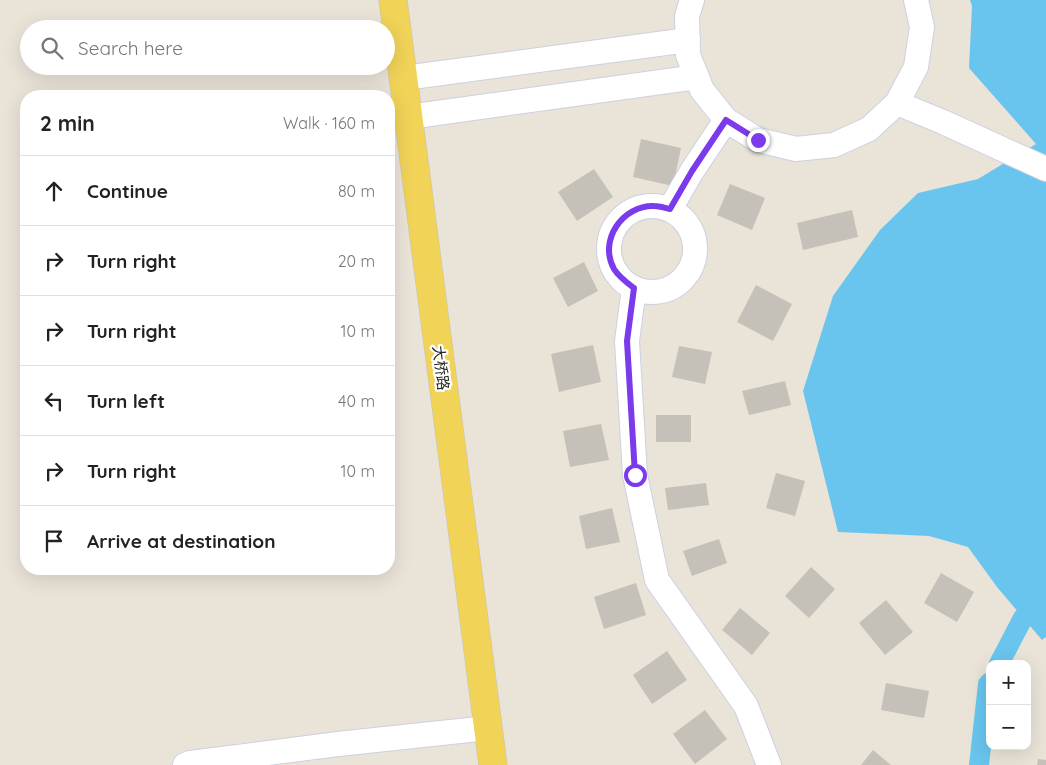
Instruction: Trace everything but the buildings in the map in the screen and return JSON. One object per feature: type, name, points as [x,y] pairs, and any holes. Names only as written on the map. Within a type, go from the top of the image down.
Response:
[{"type":"main road","name":"大桥路","points":[[393,0],[492,765]]},
{"type":"street","points":[[692,0],[687,16],[688,55],[702,90],[726,120],[758,140],[796,148],[834,145],[869,129],[897,103],[916,67],[922,27],[916,0]]},
{"type":"street","points":[[404,78],[688,40]]},
{"type":"street","points":[[408,117],[697,77]]},
{"type":"street","points":[[897,103],[1046,169]]},
{"type":"street","points":[[670,209],[692,171],[726,120]]},
{"type":"street","points":[[655,206],[670,209],[681,216],[690,227],[695,240],[695,254],[692,266],[684,278],[667,289],[647,292],[634,288],[622,279],[613,267],[609,253],[611,238],[617,224],[627,214],[640,207],[655,206]]},
{"type":"street","points":[[634,288],[627,341],[635,475],[657,580],[746,706],[769,765]]},
{"type":"street","points":[[185,765],[190,763],[339,754],[488,728]]},
{"type":"water","points":[[970,0],[1046,0],[1046,637],[1042,640],[997,587],[968,547],[929,536],[838,532],[803,391],[833,296],[880,230],[918,193],[978,179],[1036,144],[969,68],[972,6]]},
{"type":"waterway","points":[[1001,660],[1023,618]]},
{"type":"waterway","points":[[979,765],[986,702]]},
{"type":"route","points":[[635,475],[627,341],[634,288],[622,279],[613,267],[609,253],[611,238],[617,224],[627,214],[640,207],[655,206],[670,209],[692,171],[726,120],[758,140]]}]
